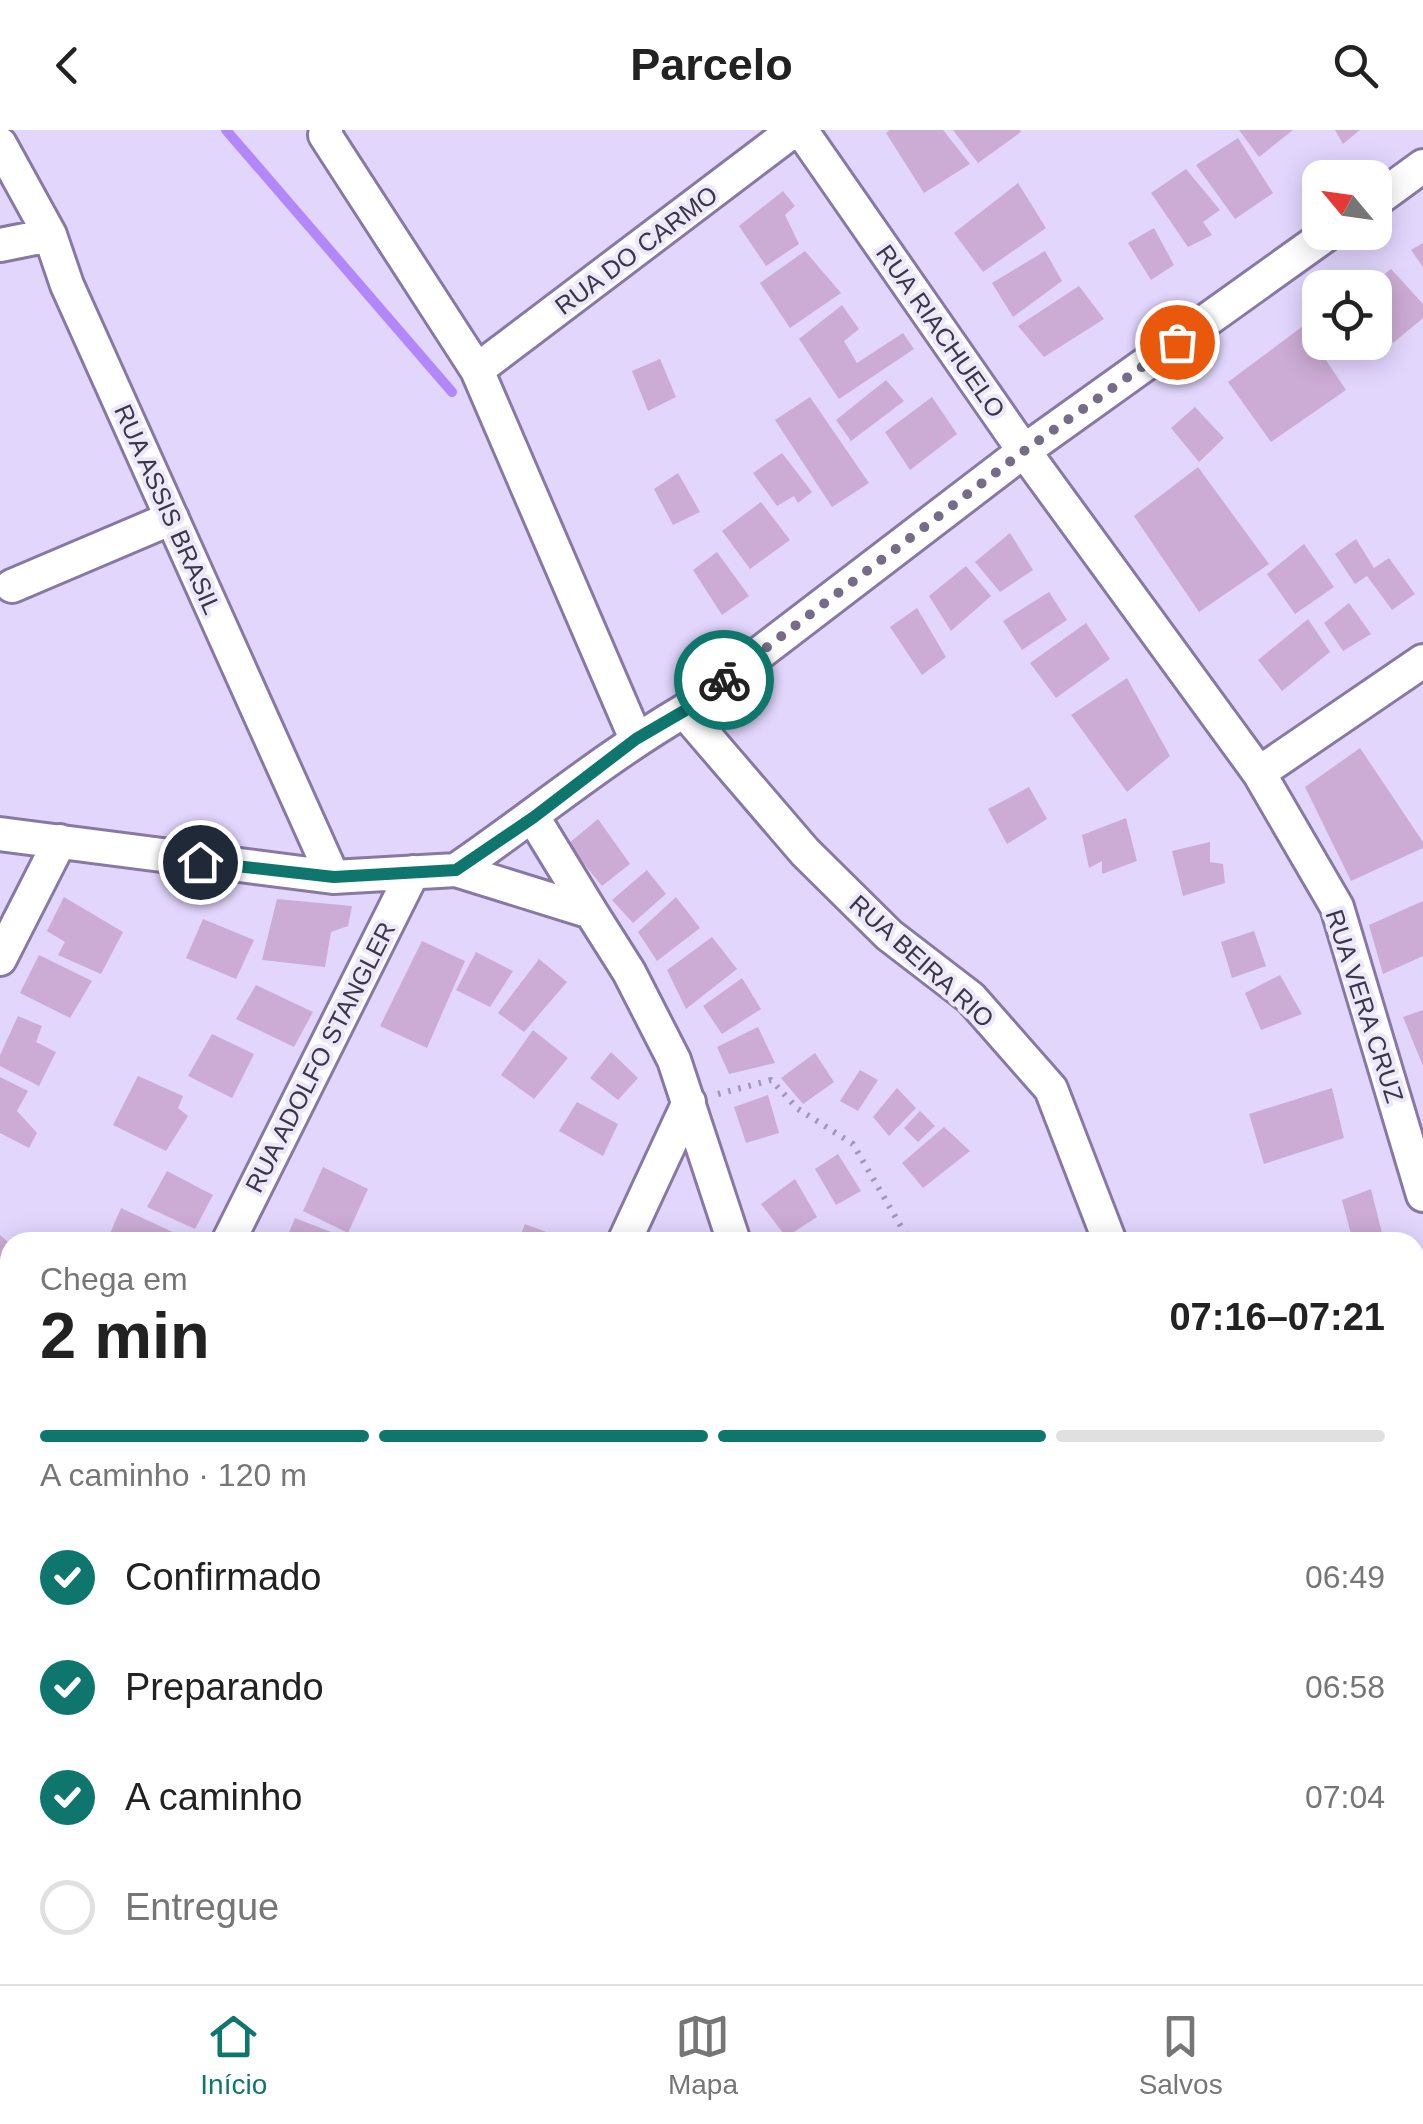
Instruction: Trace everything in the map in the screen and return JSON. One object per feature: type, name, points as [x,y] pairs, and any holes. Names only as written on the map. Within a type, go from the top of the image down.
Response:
[{"type":"street","points":[[326,130],[325,135],[477,370],[636,739]]},
{"type":"street","name":"RUA DO CARMO","points":[[477,370],[798,130]]},
{"type":"street","name":"RUA RIACHUELO","points":[[798,130],[1024,451],[1260,773]]},
{"type":"street","name":"RUA ASSIS BRASIL","points":[[0,144],[50,235],[67,285],[334,877]]},
{"type":"street","points":[[1392,188],[1423,166]]},
{"type":"street","points":[[0,245],[50,235]]},
{"type":"street","points":[[456,870],[534,817],[636,739],[684,711],[1024,451],[1305,250]]},
{"type":"street","points":[[12,586],[172,518]]},
{"type":"street","points":[[1260,773],[1423,661]]},
{"type":"street","name":"RUA BEIRA RIO","points":[[684,711],[805,852],[890,934],[971,998],[1051,1089],[1106,1232]]},
{"type":"street","name":"RUA VERA CRUZ","points":[[1260,773],[1337,908],[1423,1195]]},
{"type":"street","points":[[534,817],[638,989],[674,1060],[731,1232]]},
{"type":"street","points":[[0,834],[334,877],[456,870],[590,912]]},
{"type":"street","points":[[0,959],[60,841]]},
{"type":"street","name":"RUA ADOLFO STANGLER","points":[[233,1232],[413,872]]},
{"type":"street","points":[[629,1232],[689,1102]]},
{"type":"path","points":[[689,1102],[771,1080],[798,1109],[853,1144],[904,1232]]},
{"type":"building","points":[[943,130],[970,164],[924,193],[886,133]]},
{"type":"building","points":[[953,130],[1019,130],[1021,132],[978,163]]},
{"type":"building","points":[[1239,130],[1293,130],[1259,157]]},
{"type":"building","points":[[1335,130],[1360,130],[1343,144]]},
{"type":"building","points":[[1238,138],[1273,193],[1235,219],[1196,165]]},
{"type":"building","points":[[1186,169],[1220,210],[1203,222],[1212,235],[1188,247],[1151,193]]},
{"type":"building","points":[[1018,183],[1046,228],[983,272],[954,233]]},
{"type":"building","points":[[783,191],[795,206],[785,215],[799,244],[766,266],[739,226]]},
{"type":"building","points":[[1154,228],[1174,265],[1151,280],[1128,243]]},
{"type":"building","points":[[1423,243],[1423,267],[1411,250]]},
{"type":"building","points":[[805,251],[841,293],[790,328],[760,283]]},
{"type":"building","points":[[1045,251],[1062,281],[1013,317],[992,283]]},
{"type":"building","points":[[1392,270],[1423,304],[1423,318],[1393,343]]},
{"type":"building","points":[[1079,286],[1104,319],[1044,357],[1018,326]]},
{"type":"building","points":[[842,305],[859,329],[844,341],[857,363],[903,333],[914,349],[839,399],[799,339]]},
{"type":"building","points":[[1302,327],[1302,360],[1326,360],[1346,390],[1271,442],[1228,382]]},
{"type":"building","points":[[660,359],[676,397],[648,411],[632,371]]},
{"type":"building","points":[[886,380],[904,401],[851,441],[836,420]]},
{"type":"building","points":[[810,397],[869,483],[832,507],[775,420]]},
{"type":"building","points":[[932,397],[957,434],[910,470],[885,432]]},
{"type":"building","points":[[1195,407],[1224,438],[1199,462],[1171,428]]},
{"type":"building","points":[[782,453],[812,492],[798,503],[794,496],[777,506],[753,473]]},
{"type":"building","points":[[1198,467],[1269,564],[1199,612],[1134,516]]},
{"type":"building","points":[[678,473],[700,512],[673,525],[654,489]]},
{"type":"building","points":[[761,502],[790,540],[750,569],[722,531]]},
{"type":"building","points":[[1010,533],[1033,570],[1000,592],[975,562]]},
{"type":"building","points":[[1356,539],[1374,568],[1389,558],[1415,594],[1392,610],[1367,576],[1355,584],[1335,554]]},
{"type":"building","points":[[1304,544],[1334,587],[1295,614],[1267,574]]},
{"type":"building","points":[[717,552],[749,596],[722,615],[693,570]]},
{"type":"building","points":[[966,566],[991,596],[951,631],[929,596]]},
{"type":"building","points":[[1049,592],[1067,620],[1022,650],[1003,621]]},
{"type":"building","points":[[1349,603],[1371,634],[1343,651],[1324,623]]},
{"type":"building","points":[[917,608],[946,657],[922,675],[890,627]]},
{"type":"building","points":[[1308,619],[1330,652],[1282,691],[1258,660]]},
{"type":"building","points":[[1086,623],[1110,659],[1056,698],[1030,663]]},
{"type":"building","points":[[1127,678],[1170,756],[1127,792],[1071,715]]},
{"type":"building","points":[[1360,748],[1423,842],[1423,848],[1351,881],[1305,787]]},
{"type":"building","points":[[1029,787],[1047,819],[1007,844],[988,809]]},
{"type":"building","points":[[1126,818],[1137,861],[1102,874],[1102,861],[1089,868],[1082,835]]},
{"type":"building","points":[[598,819],[630,864],[602,886],[568,844]]},
{"type":"building","points":[[1210,842],[1210,862],[1223,864],[1225,883],[1183,896],[1172,851]]},
{"type":"building","points":[[647,870],[666,894],[633,923],[612,900]]},
{"type":"building","points":[[64,897],[123,932],[101,974],[58,955],[65,942],[47,931]]},
{"type":"building","points":[[676,897],[700,928],[657,961],[638,932]]},
{"type":"building","points":[[277,899],[352,906],[348,926],[331,932],[325,967],[262,960]]},
{"type":"building","points":[[1423,901],[1423,956],[1383,974],[1369,925]]},
{"type":"building","points":[[203,919],[254,940],[236,979],[186,958]]},
{"type":"building","points":[[1254,931],[1266,966],[1232,978],[1221,942]]},
{"type":"building","points":[[712,937],[737,969],[686,1009],[667,970]]},
{"type":"building","points":[[422,941],[465,961],[427,1048],[380,1026]]},
{"type":"building","points":[[476,952],[513,971],[490,1007],[456,990]]},
{"type":"building","points":[[39,955],[92,981],[70,1018],[20,993]]},
{"type":"building","points":[[539,959],[567,982],[524,1032],[498,1013]]},
{"type":"building","points":[[1280,975],[1302,1014],[1261,1030],[1245,993]]},
{"type":"building","points":[[742,978],[761,1009],[722,1034],[703,1006]]},
{"type":"building","points":[[256,985],[313,1012],[294,1047],[236,1019]]},
{"type":"building","points":[[1423,1010],[1423,1066],[1403,1017]]},
{"type":"building","points":[[18,1016],[42,1026],[36,1042],[56,1052],[39,1086],[0,1066],[0,1055]]},
{"type":"building","points":[[758,1027],[775,1063],[729,1074],[717,1047]]},
{"type":"building","points":[[533,1030],[568,1058],[534,1099],[501,1075]]},
{"type":"building","points":[[212,1034],[254,1054],[232,1098],[188,1076]]},
{"type":"building","points":[[611,1052],[638,1078],[618,1100],[590,1078]]},
{"type":"building","points":[[815,1053],[834,1082],[803,1104],[781,1078]]},
{"type":"building","points":[[860,1070],[878,1080],[858,1111],[840,1101]]},
{"type":"building","points":[[138,1076],[183,1096],[178,1108],[188,1116],[166,1151],[113,1125]]},
{"type":"building","points":[[0,1077],[28,1091],[17,1111],[37,1133],[29,1148],[0,1133]]},
{"type":"building","points":[[897,1088],[916,1108],[889,1136],[873,1117]]},
{"type":"building","points":[[1332,1088],[1344,1138],[1264,1164],[1249,1114]]},
{"type":"building","points":[[768,1095],[779,1133],[746,1143],[734,1107]]},
{"type":"building","points":[[577,1102],[618,1124],[603,1156],[559,1131]]},
{"type":"building","points":[[920,1111],[935,1126],[918,1142],[904,1128]]},
{"type":"building","points":[[944,1127],[970,1151],[923,1188],[902,1163]]},
{"type":"building","points":[[838,1154],[861,1191],[836,1205],[815,1169]]},
{"type":"building","points":[[323,1167],[368,1189],[348,1232],[303,1211]]},
{"type":"building","points":[[167,1171],[213,1195],[195,1229],[147,1207]]},
{"type":"building","points":[[795,1179],[817,1217],[794,1232],[782,1232],[761,1204]]},
{"type":"building","points":[[1371,1189],[1382,1232],[1350,1232],[1342,1200]]},
{"type":"building","points":[[121,1208],[173,1232],[111,1232]]},
{"type":"building","points":[[295,1218],[331,1232],[289,1232]]},
{"type":"building","points":[[525,1224],[546,1232],[522,1232]]},
{"type":"waterway","points":[[226,130],[452,392]]},
{"type":"way so far","points":[[724,680],[1024,451],[1177,342]]},
{"type":"route","points":[[200,862],[334,877],[456,870],[724,680]]}]
